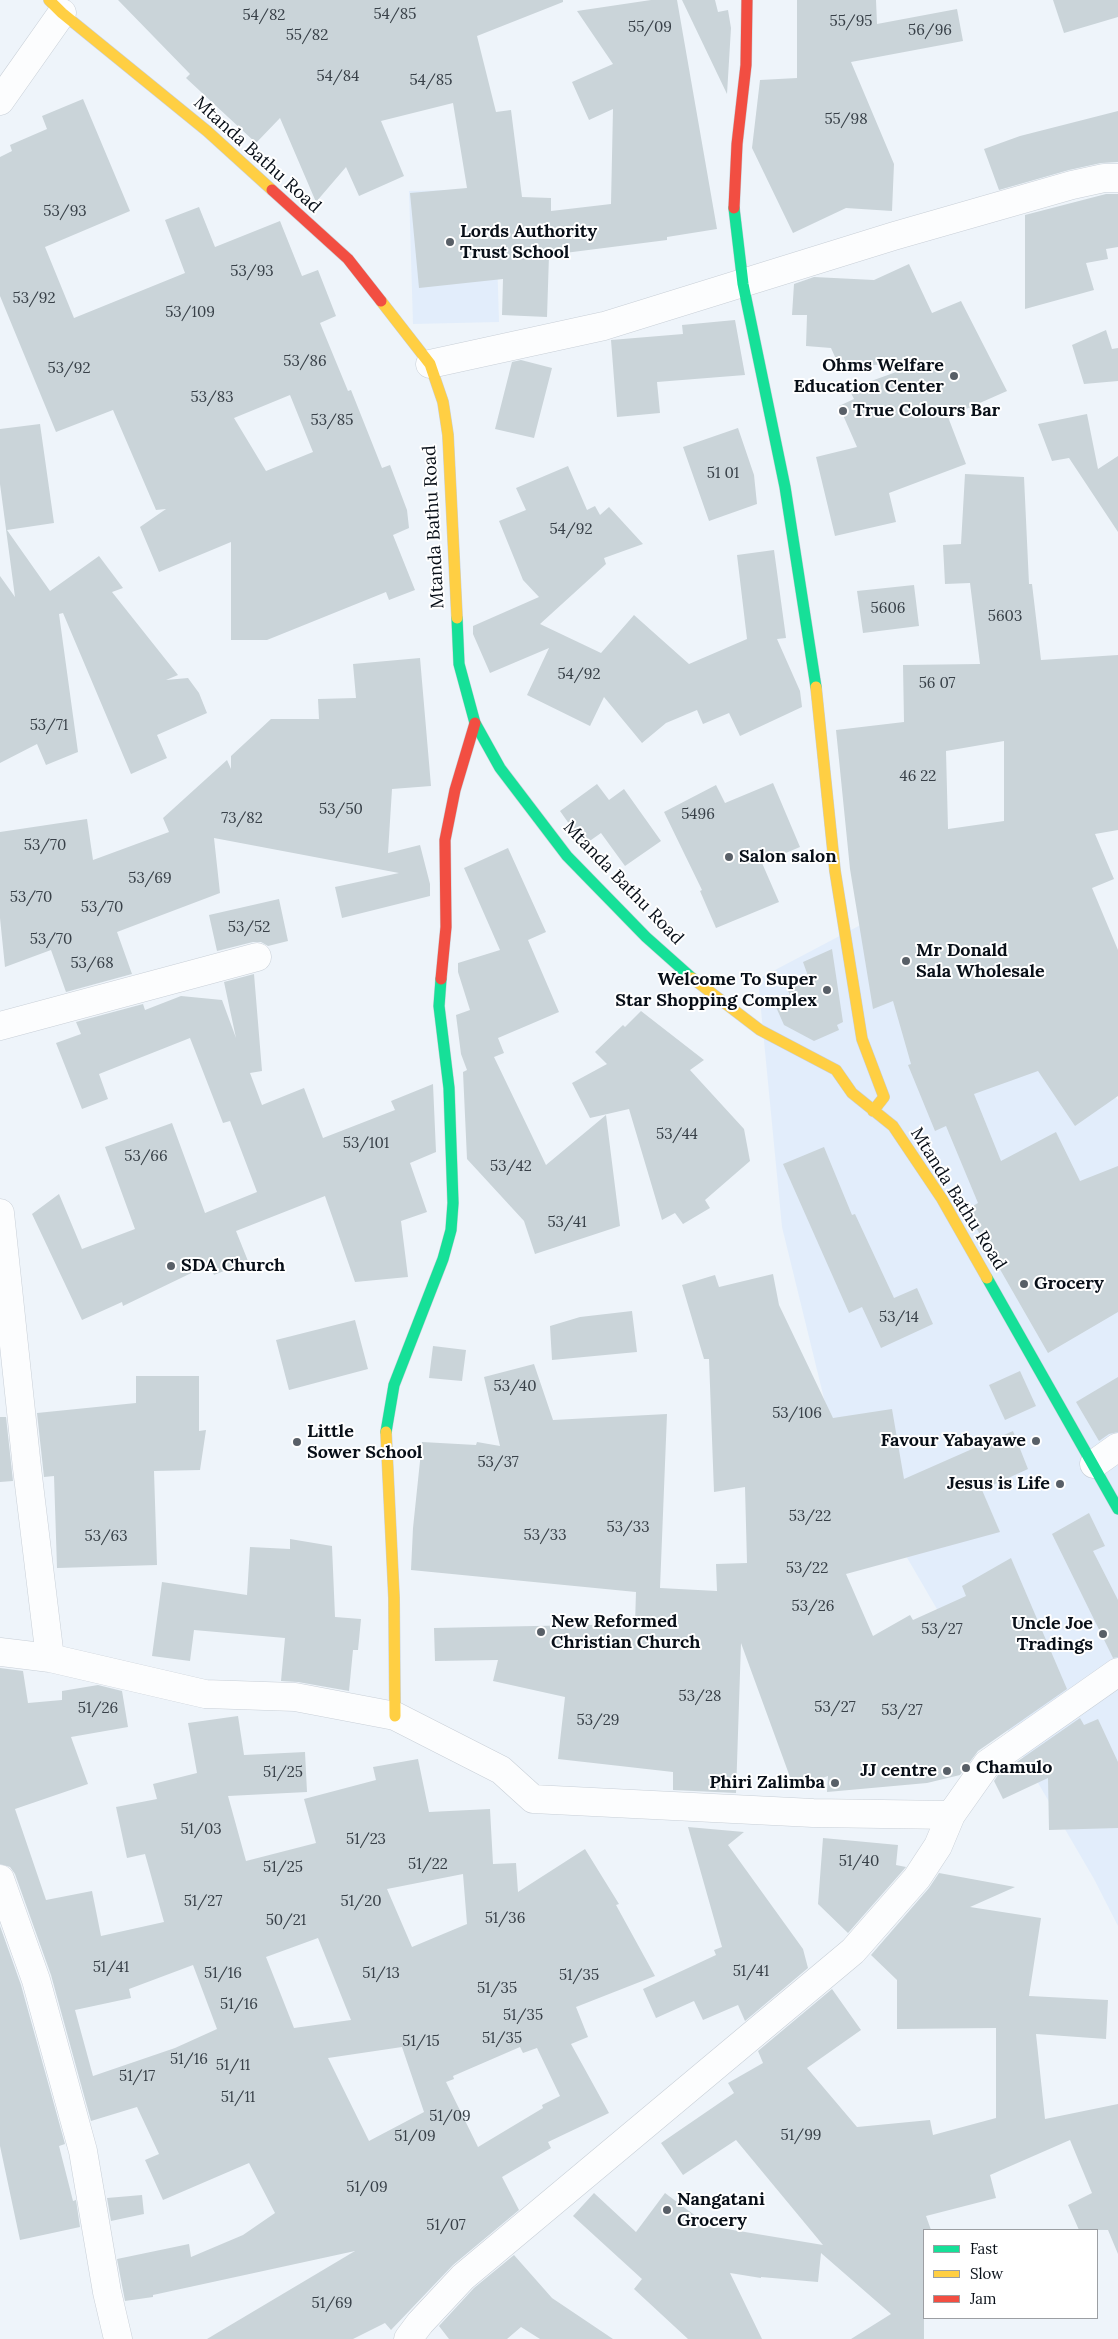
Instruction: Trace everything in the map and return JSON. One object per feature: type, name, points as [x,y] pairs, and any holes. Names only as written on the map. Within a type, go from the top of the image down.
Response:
[{"type":"street","points":[[747,0],[746,65],[737,144],[734,206],[742,284],[785,487],[813,661],[835,871],[862,1039],[884,1097],[873,1111]]},
{"type":"street","points":[[0,101],[56,6]]},
{"type":"street","name":"Mtanda Bathu Road","points":[[56,6],[207,131],[348,259],[430,364],[443,402],[448,435],[459,664],[475,723],[500,768],[567,856],[646,937],[706,991],[760,1030],[836,1070],[852,1093],[893,1126],[928,1178],[1094,1464],[1118,1509]]},
{"type":"street","points":[[430,364],[604,326],[894,236],[1062,188],[1104,178],[1118,178]]},
{"type":"street","points":[[395,1716],[394,1598],[386,1427],[394,1385],[443,1259],[451,1230],[453,1203],[449,1088],[439,1006],[446,927],[445,840],[456,790],[475,723]]},
{"type":"street","points":[[0,1026],[257,957]]},
{"type":"street","points":[[0,1213],[27,1468],[50,1658]]},
{"type":"street","points":[[1094,1464],[1118,1447]]},
{"type":"street","points":[[0,1652],[50,1658],[205,1694],[295,1697],[395,1716],[501,1770],[533,1799],[813,1812],[951,1816]]},
{"type":"street","points":[[408,2339],[420,2322],[463,2278],[853,1951],[917,1878],[938,1846],[951,1816],[987,1764],[1118,1672]]},
{"type":"street","points":[[0,1879],[36,1980],[83,2151],[107,2292],[118,2339]]},
{"type":"shaded area","name":"Lords Authority Trust School","points":[[495,189],[499,322],[413,324],[409,191]]},
{"type":"shaded area","points":[[942,882],[1118,1100],[1118,1926],[1094,1879],[831,1427],[782,1227],[758,979]]},
{"type":"building","points":[[118,0],[563,0],[563,2],[477,36],[496,112],[511,110],[522,197],[551,198],[551,211],[611,204],[613,109],[589,120],[572,82],[613,64],[577,11],[651,0],[677,0],[717,229],[667,237],[667,240],[549,255],[547,317],[502,315],[503,279],[419,288],[410,193],[467,188],[453,103],[381,121],[404,176],[359,196],[346,167],[316,202],[280,118],[256,143],[186,78],[190,74]]},
{"type":"building","points":[[682,0],[715,0],[718,12],[728,10],[731,28],[727,94]]},
{"type":"building","points":[[797,0],[876,0],[877,24],[957,9],[963,41],[851,62],[894,164],[892,211],[846,208],[793,233],[752,148],[760,80],[797,78]]},
{"type":"building","points":[[1053,0],[1118,0],[1118,17],[1064,33]]},
{"type":"building","points":[[83,99],[130,211],[45,247],[74,318],[185,273],[165,220],[199,207],[215,247],[280,221],[302,276],[318,270],[336,316],[320,323],[348,391],[351,390],[382,468],[390,465],[407,510],[409,528],[393,535],[415,590],[389,600],[386,592],[267,640],[231,640],[231,542],[159,572],[140,527],[166,509],[156,510],[113,410],[56,432],[0,296],[0,157],[12,151],[10,145],[47,129],[42,116]],"holes":[[[290,395],[313,452],[266,471],[234,418]]]},
{"type":"building","points":[[1118,111],[1118,162],[1101,163],[1069,170],[999,190],[984,149],[1020,136]]},
{"type":"building","points":[[1106,194],[1118,194],[1118,247],[1106,249],[1108,259],[1086,263],[1094,290],[1025,309],[1025,215]]},
{"type":"building","points":[[909,264],[932,313],[961,301],[1007,391],[948,417],[966,464],[889,493],[896,522],[835,536],[816,457],[857,447],[839,406],[854,399],[849,389],[910,367],[909,362],[840,368],[831,348],[806,346],[807,315],[792,315],[794,284],[814,277],[874,280]]},
{"type":"building","points":[[735,320],[745,375],[657,382],[660,413],[617,417],[611,340],[683,334],[682,325]]},
{"type":"building","points":[[1106,330],[1112,349],[1118,348],[1118,381],[1084,384],[1072,345]]},
{"type":"building","points":[[521,360],[552,368],[534,438],[495,429],[512,362]]},
{"type":"building","points":[[1087,414],[1098,469],[1118,456],[1118,532],[1069,458],[1052,461],[1038,424]]},
{"type":"building","points":[[40,424],[54,523],[7,530],[50,591],[99,556],[123,588],[112,592],[178,675],[166,680],[188,678],[199,693],[207,713],[157,735],[167,758],[131,774],[63,613],[59,614],[78,752],[46,765],[37,744],[0,763],[0,576],[15,597],[0,484],[0,429]]},
{"type":"building","points":[[738,428],[754,475],[757,504],[709,521],[683,447]]},
{"type":"building","points":[[568,466],[587,510],[595,506],[600,515],[609,507],[643,544],[604,558],[606,564],[540,624],[601,653],[634,615],[689,664],[747,639],[737,555],[774,550],[786,638],[777,639],[800,691],[802,707],[740,736],[729,713],[703,724],[697,710],[666,723],[642,743],[604,697],[590,726],[527,695],[549,648],[490,673],[473,634],[473,626],[539,597],[523,580],[499,521],[526,510],[516,488]]},
{"type":"building","points":[[965,474],[1024,477],[1029,584],[1032,584],[1041,660],[1118,655],[1118,830],[1095,834],[1114,879],[1092,888],[1118,950],[1118,1096],[1075,1126],[1038,1071],[974,1094],[1001,1161],[1056,1132],[1080,1181],[1118,1166],[1118,1312],[1048,1353],[966,1210],[978,1203],[946,1126],[935,1131],[908,1065],[911,1064],[893,1001],[873,1009],[850,869],[836,730],[904,722],[903,665],[980,664],[970,583],[945,584],[943,545],[961,544]],"holes":[[[1004,741],[1004,821],[948,829],[946,751]]]},
{"type":"building","points":[[914,585],[919,626],[863,633],[857,591]]},
{"type":"building","points":[[420,658],[431,786],[392,789],[388,853],[420,845],[430,884],[430,896],[342,918],[335,887],[399,873],[214,838],[220,893],[117,932],[132,974],[66,992],[51,950],[5,967],[0,918],[0,832],[87,819],[93,860],[169,832],[163,818],[227,760],[231,769],[231,756],[271,719],[319,719],[318,699],[356,698],[353,664]]},
{"type":"building","points":[[773,783],[800,847],[762,863],[779,902],[716,928],[700,891],[702,890],[664,812],[716,785],[725,803]]},
{"type":"building","points":[[597,784],[609,800],[624,789],[661,841],[625,866],[601,833],[584,845],[560,811]]},
{"type":"building","points":[[508,848],[546,932],[528,940],[559,1012],[498,1038],[504,1053],[494,1057],[546,1165],[606,1115],[620,1226],[535,1254],[524,1221],[467,1159],[463,1072],[467,1070],[461,1054],[456,1015],[470,1010],[458,972],[458,963],[500,950],[464,868]]},
{"type":"building","points":[[279,899],[288,941],[268,946],[261,942],[253,942],[217,951],[209,915]]},
{"type":"building","points":[[832,949],[843,1022],[837,1025],[839,1030],[814,1041],[784,1025],[776,1007],[792,1000],[786,986],[808,976],[803,962]]},
{"type":"building","points":[[254,974],[262,1071],[250,1073],[262,1105],[304,1088],[323,1138],[395,1110],[391,1101],[433,1084],[436,1152],[410,1163],[427,1212],[401,1221],[408,1277],[355,1282],[325,1196],[236,1231],[248,1261],[214,1275],[210,1264],[123,1306],[122,1302],[82,1320],[32,1214],[59,1194],[82,1249],[135,1229],[105,1147],[172,1123],[205,1213],[257,1192],[230,1121],[223,1123],[190,1038],[99,1074],[108,1099],[82,1109],[56,1043],[81,1034],[76,1022],[143,1004],[145,1010],[181,996],[222,1000],[236,1038],[224,982]]},
{"type":"building","points":[[641,1011],[704,1060],[690,1070],[744,1129],[750,1161],[705,1200],[710,1208],[683,1224],[675,1213],[662,1220],[629,1109],[590,1118],[572,1083],[607,1064],[595,1052],[623,1025],[625,1027]]},
{"type":"building","points":[[824,1147],[852,1215],[855,1214],[894,1298],[917,1288],[933,1324],[881,1348],[862,1307],[849,1313],[783,1164]]},
{"type":"building","points":[[773,1274],[779,1305],[833,1418],[892,1409],[904,1479],[1013,1431],[1028,1469],[982,1490],[1000,1532],[846,1574],[873,1636],[910,1615],[913,1620],[966,1596],[962,1586],[1011,1558],[1067,1689],[978,1751],[960,1775],[927,1783],[827,1792],[828,1776],[794,1788],[741,1643],[736,1793],[673,1790],[673,1772],[558,1759],[565,1697],[493,1681],[498,1660],[435,1661],[434,1628],[635,1624],[636,1592],[411,1570],[413,1528],[422,1442],[476,1445],[477,1442],[500,1446],[484,1377],[534,1364],[553,1420],[667,1414],[660,1588],[717,1591],[716,1564],[747,1563],[745,1487],[714,1492],[709,1359],[704,1359],[682,1285],[715,1275],[719,1287]]},
{"type":"building","points":[[632,1311],[637,1352],[552,1360],[550,1326],[580,1317]]},
{"type":"building","points":[[355,1320],[368,1369],[289,1390],[276,1340]]},
{"type":"building","points":[[433,1346],[466,1350],[462,1381],[429,1378]]},
{"type":"building","points":[[1020,1371],[1036,1406],[1005,1420],[989,1385]]},
{"type":"building","points":[[136,1376],[199,1376],[199,1431],[206,1430],[200,1470],[154,1471],[157,1565],[57,1568],[54,1476],[44,1477],[37,1413],[136,1403]]},
{"type":"building","points":[[1118,1377],[1118,1432],[1109,1434],[1099,1441],[1076,1402]]},
{"type":"building","points":[[0,1417],[6,1417],[13,1481],[0,1482]]},
{"type":"building","points":[[1089,1513],[1105,1546],[1093,1551],[1118,1600],[1118,1657],[1113,1658],[1052,1534]]},
{"type":"building","points":[[290,1539],[332,1546],[335,1617],[361,1619],[358,1650],[353,1650],[349,1691],[281,1681],[285,1638],[194,1630],[190,1661],[152,1656],[162,1582],[247,1595],[250,1547],[290,1549]]},
{"type":"building","points":[[0,1668],[23,1671],[28,1703],[62,1700],[62,1691],[98,1685],[122,1691],[128,1727],[71,1737],[88,1784],[15,1809],[46,1900],[92,1891],[101,1936],[164,1922],[145,1854],[127,1858],[116,1807],[157,1799],[153,1784],[197,1773],[188,1723],[238,1716],[244,1755],[305,1752],[307,1792],[228,1796],[246,1861],[316,1843],[304,1799],[376,1780],[373,1767],[418,1759],[429,1812],[490,1809],[493,1864],[516,1863],[518,1892],[585,1849],[619,1904],[616,1905],[655,1976],[576,2007],[588,2037],[571,2044],[609,2113],[548,2142],[551,2148],[502,2177],[519,2210],[453,2265],[391,2330],[385,2323],[353,2339],[207,2339],[355,2251],[153,2295],[153,2297],[125,2301],[117,2259],[189,2244],[191,2257],[243,2235],[275,2213],[249,2163],[163,2200],[145,2160],[159,2154],[137,2107],[91,2121],[51,1975],[15,1874],[10,1867],[0,1864]],"holes":[[[463,1874],[467,1924],[412,1947],[387,1889]],[[318,1938],[351,2020],[294,2028],[266,1957]],[[193,1965],[217,2029],[175,2048],[93,2076],[75,2010],[131,1998],[129,1989]],[[402,2047],[424,2112],[369,2141],[328,2058]],[[520,2047],[523,2053],[537,2048],[560,2096],[542,2105],[543,2108],[478,2147],[446,2082],[454,2079],[453,2076]]]},
{"type":"building","points":[[1080,1718],[1084,1725],[1098,1719],[1118,1762],[1118,1828],[1049,1830],[1048,1778],[1003,1799],[994,1781],[998,1775]]},
{"type":"building","points":[[688,1827],[744,1832],[728,1845],[803,1949],[808,1968],[745,2021],[738,2005],[703,2020],[694,2001],[656,2018],[643,1989],[716,1955],[714,1950],[722,1947]]},
{"type":"building","points":[[823,1838],[898,1845],[896,1865],[906,1867],[848,1933],[818,1904]]},
{"type":"building","points":[[939,1873],[1015,1887],[970,1907],[1041,1918],[1029,1996],[1108,2000],[1106,2039],[1036,2034],[1045,2119],[1118,2104],[1118,2254],[1108,2230],[1079,2229],[1068,2205],[1092,2193],[1070,2140],[990,2175],[996,2198],[926,2216],[931,2229],[923,2229],[924,2339],[851,2339],[891,2314],[821,2253],[818,2282],[761,2278],[730,2273],[762,2339],[688,2339],[634,2289],[642,2279],[573,2216],[594,2193],[636,2232],[665,2193],[709,2226],[823,2245],[736,2140],[683,2175],[661,2143],[734,2093],[728,2083],[763,2063],[758,2051],[832,1989],[861,2030],[807,2068],[857,2127],[930,2120],[933,2135],[996,2118],[996,2028],[897,2029],[897,1980],[871,1955],[929,1888]]},
{"type":"building","points":[[0,1926],[21,1985],[65,2144],[59,2146],[73,2201],[76,2200],[80,2227],[20,2240],[0,2146]]},
{"type":"building","points":[[142,2195],[144,2214],[111,2221],[107,2198]]},
{"type":"building","points":[[514,2255],[552,2298],[613,2339],[540,2339],[521,2327],[507,2339],[449,2339],[439,2326],[474,2288]]},
{"type":"traffic: fast","points":[[734,208],[743,284],[785,487],[816,687]]},
{"type":"traffic: fast","points":[[457,618],[459,664],[475,723],[500,768],[567,856],[646,937],[692,978]]},
{"type":"traffic: fast","points":[[386,1432],[394,1385],[443,1259],[451,1230],[453,1203],[449,1088],[439,1006],[441,979]]},
{"type":"traffic: fast","points":[[987,1278],[1118,1509]]},
{"type":"traffic: slow","points":[[49,0],[62,13],[207,131],[272,190]]},
{"type":"traffic: slow","points":[[381,301],[430,364],[443,402],[448,435],[457,618]]},
{"type":"traffic: slow","points":[[816,687],[835,871],[862,1039],[884,1097],[873,1111]]},
{"type":"traffic: slow","points":[[692,978],[760,1030],[836,1070],[852,1093],[893,1126],[942,1199],[987,1278]]},
{"type":"traffic: slow","points":[[386,1432],[394,1598],[395,1716]]},
{"type":"traffic: jam","points":[[734,208],[737,144],[746,65],[747,0]]},
{"type":"traffic: jam","points":[[272,190],[348,259],[381,301]]},
{"type":"traffic: jam","points":[[441,979],[446,927],[445,840],[455,790],[475,723]]},
{"type":"place","name":"Lords Authority Trust School","points":[[450,242]]},
{"type":"place","name":"Ohms Welfare Education Center","points":[[954,376]]},
{"type":"place","name":"True Colours Bar","points":[[843,411]]},
{"type":"place","name":"Salon salon","points":[[729,857]]},
{"type":"place","name":"Mr Donald Sala Wholesale","points":[[906,961]]},
{"type":"place","name":"Welcome To Super Star Shopping Complex","points":[[827,990]]},
{"type":"place","name":"SDA Church","points":[[171,1266]]},
{"type":"place","name":"Grocery","points":[[1024,1284]]},
{"type":"place","name":"Favour Yabayawe","points":[[1036,1441]]},
{"type":"place","name":"Little Sower School","points":[[297,1442]]},
{"type":"place","name":"Jesus is Life","points":[[1060,1484]]},
{"type":"place","name":"New Reformed Christian Church","points":[[541,1632]]},
{"type":"place","name":"Uncle Joe Tradings","points":[[1103,1634]]},
{"type":"place","name":"Chamulo","points":[[966,1768]]},
{"type":"place","name":"JJ centre","points":[[947,1771]]},
{"type":"place","name":"Phiri Zalimba","points":[[835,1783]]},
{"type":"place","name":"Nangatani Grocery","points":[[667,2210]]}]
